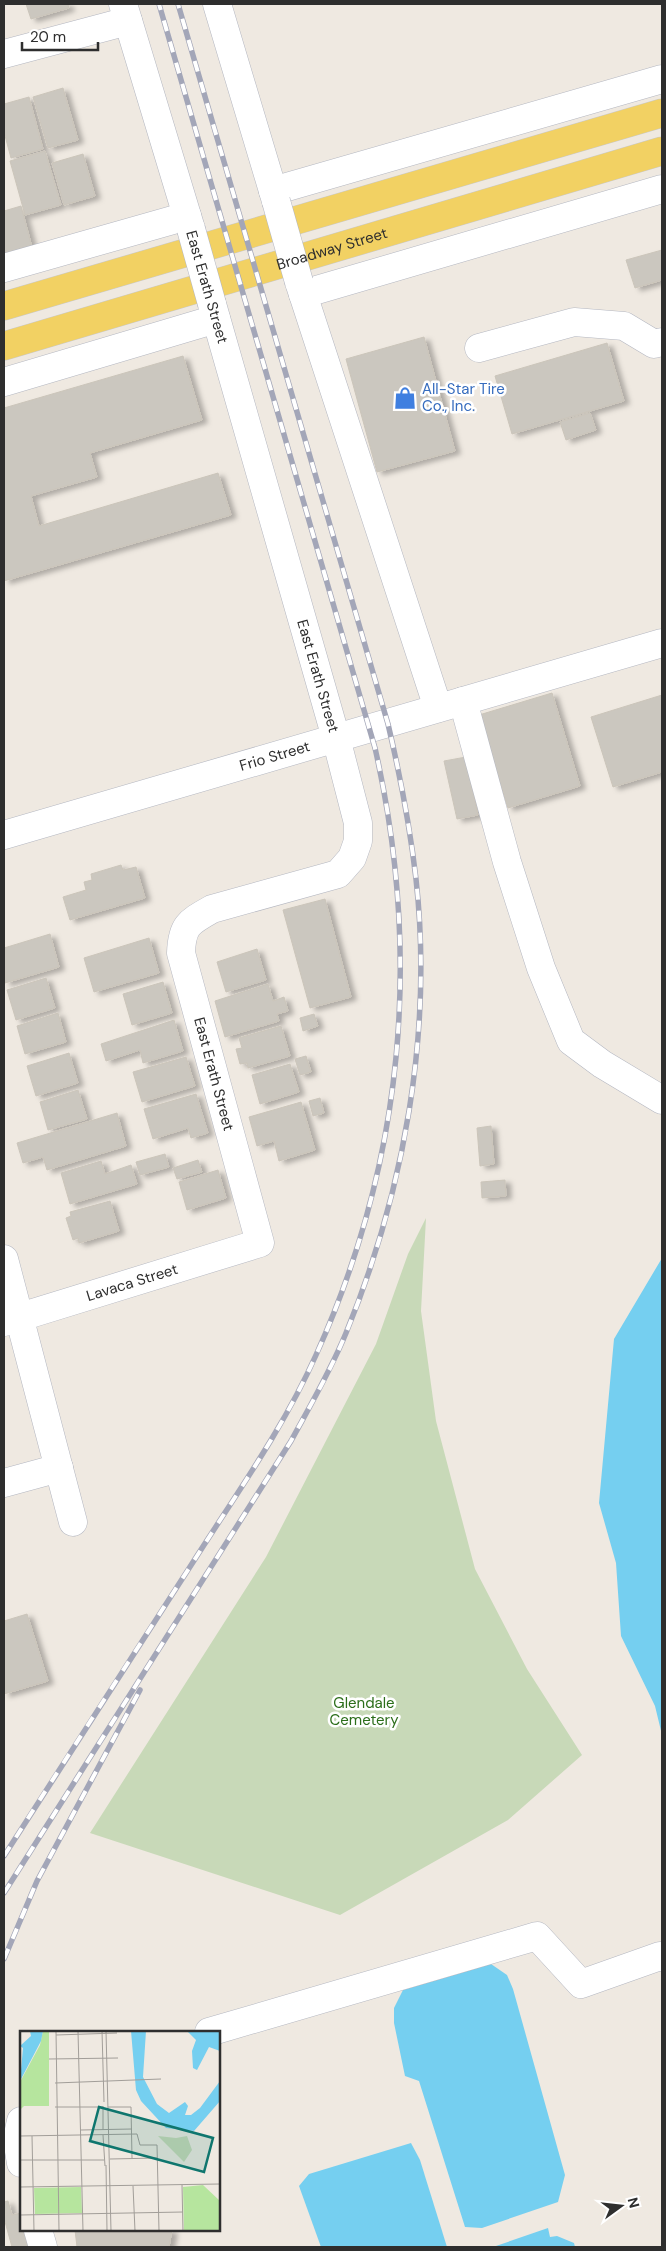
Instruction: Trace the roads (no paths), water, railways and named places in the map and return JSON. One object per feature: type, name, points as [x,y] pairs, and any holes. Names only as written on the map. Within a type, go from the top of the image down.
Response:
[{"type":"main road","points":[[4,306],[662,113]]},
{"type":"main road","name":"Broadway Street","points":[[4,346],[662,151]]},
{"type":"street","points":[[217,4],[301,288],[507,862],[541,968],[571,1041],[602,1064],[662,1100]]},
{"type":"street","points":[[4,54],[126,12]]},
{"type":"street","name":"East Erath Street","points":[[126,12],[189,222],[336,738],[358,823],[358,841],[352,858],[338,874],[320,881],[212,909],[194,920],[182,934],[181,953],[260,1243]]},
{"type":"street","points":[[275,196],[662,79]]},
{"type":"street","points":[[301,288],[662,189]]},
{"type":"street","points":[[4,268],[189,222]]},
{"type":"street","points":[[4,382],[214,311]]},
{"type":"street","points":[[479,348],[574,322],[624,326],[654,344],[662,342]]},
{"type":"street","name":"Frio Street","points":[[4,835],[662,643]]},
{"type":"street","name":"Lavaca Street","points":[[12,1320],[260,1243]]},
{"type":"street","points":[[4,1259],[12,1320],[59,1468],[73,1522]]},
{"type":"street","points":[[4,1483],[59,1468]]},
{"type":"street","points":[[212,2031],[537,1936],[581,1984],[660,1956],[662,1957]]},
{"type":"street","points":[[20,2126],[17,2139],[20,2157]]},
{"type":"street","points":[[38,2231],[43,2247]]},
{"type":"water","points":[[662,1258],[662,1735],[655,1706],[621,1636],[616,1563],[599,1503],[614,1339]]},
{"type":"water","points":[[491,1964],[507,1975],[513,1989],[565,2175],[558,2202],[482,2228],[465,2227],[419,2081],[405,2076],[394,2023],[394,2008],[403,1990]]},
{"type":"water","points":[[411,2143],[420,2160],[447,2247],[321,2247],[299,2186],[309,2174]]},
{"type":"water","points":[[548,2228],[550,2237],[557,2236],[574,2243],[575,2247],[493,2247]]},
{"type":"railway","points":[[4,1856],[275,1434],[303,1382],[346,1281],[369,1207],[386,1132],[396,1056],[400,980],[398,903],[390,826],[375,748],[159,4]]},
{"type":"railway","points":[[4,1893],[291,1441],[334,1361],[366,1279],[384,1224],[398,1168],[417,1053],[420,937],[416,879],[401,782],[388,724],[178,4]]},
{"type":"railway","points":[[4,1959],[37,1881],[140,1690]]},
{"type":"place","name":"All-Star Tire Co., Inc.","points":[[405,398]]},
{"type":"park label","name":"Glendale Cemetery","points":[[364,1712]]}]
